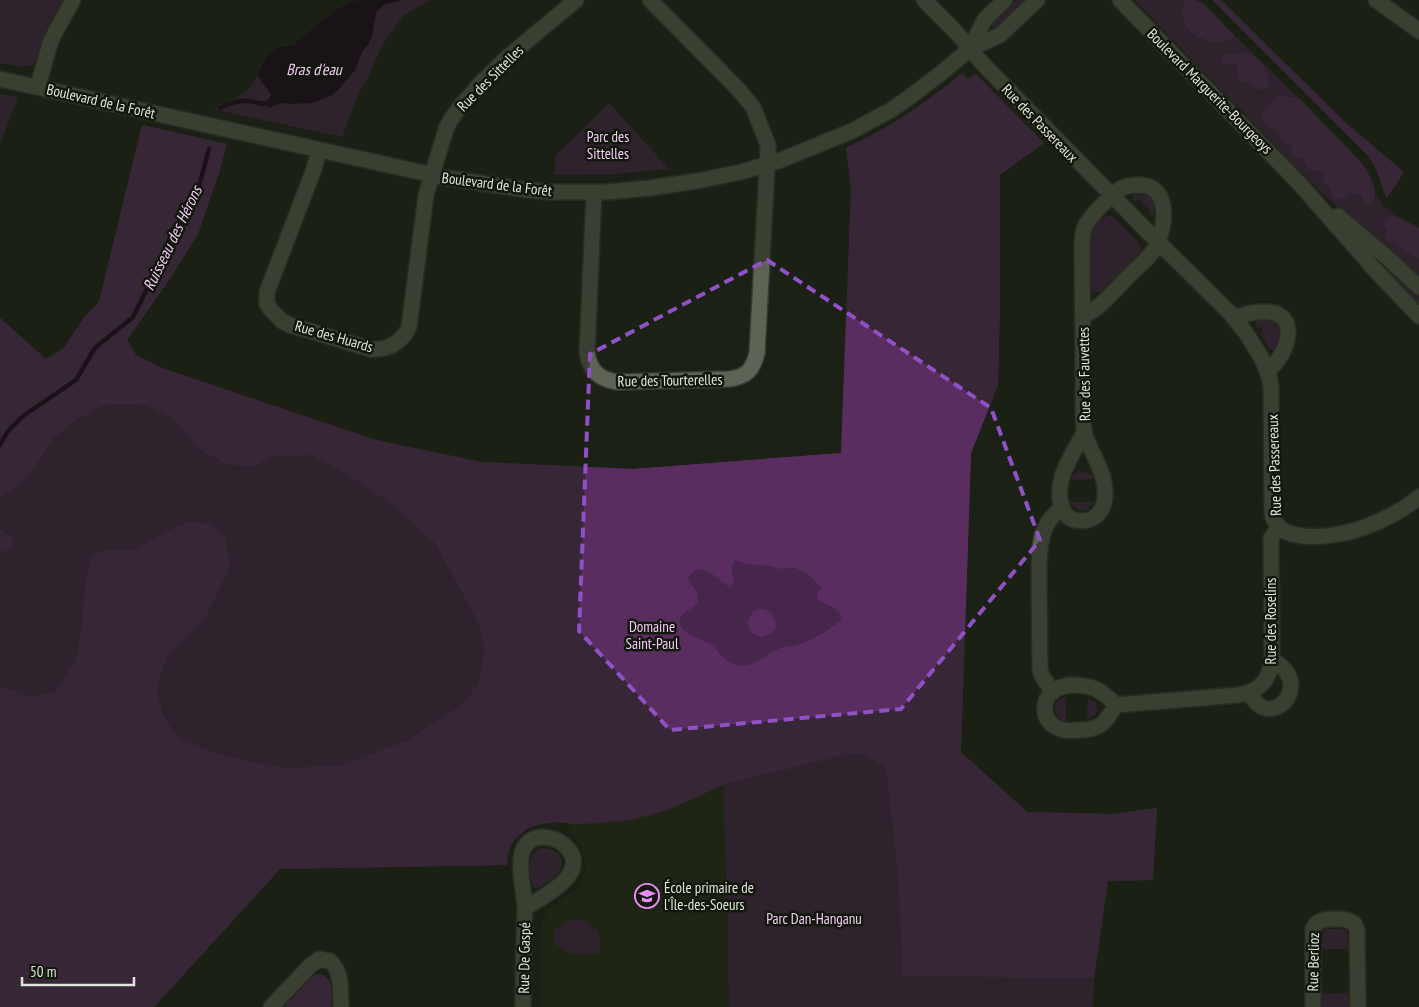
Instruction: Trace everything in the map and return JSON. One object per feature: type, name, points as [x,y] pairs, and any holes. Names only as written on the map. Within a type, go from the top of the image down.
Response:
[{"type":"street","points":[[38,86],[51,40],[73,0]]},
{"type":"street","name":"Rue des Sittelles","points":[[432,175],[446,129],[460,107],[509,56],[576,0]]},
{"type":"street","points":[[650,0],[738,89],[752,107],[768,145],[769,155],[767,164]]},
{"type":"street","name":"Rue des Passereaux","points":[[924,0],[956,32],[990,72],[1235,319],[1252,343],[1269,376],[1272,396],[1272,512],[1273,518],[1279,527],[1287,532],[1302,536],[1324,536],[1348,532],[1377,522],[1417,502]]},
{"type":"street","name":"Boulevard de la Forêt","points":[[970,49],[985,19],[1005,0]]},
{"type":"street","name":"Boulevard de la Forêt","points":[[0,79],[472,183],[551,192],[594,192],[650,188],[740,172],[813,148],[845,134],[891,110],[923,88],[970,49],[1000,35],[1037,0]]},
{"type":"street","name":"Boulevard Marguerite-Bourgeoys","points":[[1120,0],[1299,183],[1377,272],[1419,316]]},
{"type":"street","points":[[1376,0],[1419,31]]},
{"type":"street","name":"Rue des Huards","points":[[319,150],[267,292],[267,304],[276,316],[290,325],[370,349],[377,350],[393,345],[406,334],[409,327],[426,200],[432,175]]},
{"type":"street","name":"Rue des Tourterelles","points":[[594,192],[587,353],[588,362],[594,371],[600,377],[617,382],[738,378],[751,368],[758,353],[767,164]]},
{"type":"street","name":"Boulevard Marguerite-Bourgeoys","points":[[1299,183],[1419,287]]},
{"type":"street","points":[[1112,196],[1122,188],[1137,185],[1148,186],[1156,191],[1161,198],[1163,210],[1158,242]]},
{"type":"street","name":"Rue des Fauvettes","points":[[1084,433],[1067,463],[1061,480],[1060,502],[1062,509],[1071,519],[1088,520],[1099,514],[1104,503],[1105,489],[1104,479],[1084,433],[1082,237],[1083,228],[1091,217],[1112,196]]},
{"type":"street","name":"Rue des Fauvettes","points":[[1083,315],[1102,302],[1146,259],[1158,242]]},
{"type":"street","points":[[1235,319],[1248,313],[1269,311],[1275,312],[1284,319],[1288,330],[1286,346],[1278,361],[1267,371]]},
{"type":"street","points":[[1053,692],[1042,676],[1040,669],[1039,556],[1044,531],[1053,515],[1062,509]]},
{"type":"street","name":"Rue des Roselins","points":[[1249,692],[1258,688],[1270,673],[1272,660],[1270,547],[1271,538],[1279,527]]},
{"type":"street","points":[[1116,705],[1107,719],[1098,727],[1087,730],[1067,730],[1056,727],[1051,724],[1044,712],[1046,701],[1053,692],[1068,685],[1088,686],[1100,690],[1116,705],[1238,695],[1249,692],[1258,704],[1271,708],[1280,705],[1289,697],[1291,688],[1288,674],[1283,666],[1272,660]]},
{"type":"street","name":"Rue De Gaspé","points":[[523,1007],[525,908],[521,859],[523,849],[531,841],[536,838],[548,837],[554,839],[570,851],[573,862],[572,869],[561,884],[525,908]]},
{"type":"street","name":"Rue Berlioz","points":[[1313,1007],[1312,929],[1320,920],[1347,919],[1354,923],[1357,930],[1358,1007]]},
{"type":"street","points":[[271,1007],[310,966],[319,959],[322,959],[330,961],[338,971],[341,1007]]},
{"type":"highlighted area","points":[[767,260],[991,408],[1040,540],[901,709],[670,730],[579,631],[590,354]]},
{"type":"shaded area","name":"École primaire de l'Île-des-Soeurs","points":[[723,785],[729,1007],[541,1007],[541,924],[549,909],[574,891],[585,875],[586,865],[582,846],[568,830],[574,824],[627,820],[667,810]]},
{"type":"green space","points":[[0,0],[66,0],[39,62],[36,61],[24,67],[0,63]]},
{"type":"green space","points":[[358,0],[430,0],[403,16],[387,37],[356,100],[342,137],[213,109],[236,98],[251,87],[264,61],[271,52],[296,43],[340,7]]},
{"type":"green space","points":[[1017,0],[1026,0],[996,29],[991,25]]},
{"type":"green space","points":[[1134,0],[1186,0],[1184,5],[1200,39],[1223,42],[1235,36],[1300,99],[1289,96],[1271,101],[1262,117],[1266,126],[1277,131],[1281,142],[1292,146],[1292,154],[1302,157],[1313,171],[1322,171],[1325,174],[1326,186],[1330,188],[1331,193],[1345,198],[1353,193],[1363,203],[1375,199],[1376,194],[1382,204],[1394,215],[1385,220],[1387,240],[1400,245],[1419,259],[1419,278],[1320,191]],"holes":[[[1243,52],[1265,90],[1256,89],[1251,83],[1243,79],[1237,65],[1231,64],[1227,53],[1239,54]]]},
{"type":"green space","points":[[1186,0],[1196,0],[1204,4],[1235,36],[1226,41],[1216,42],[1196,36],[1184,21],[1183,11]]},
{"type":"green space","points":[[1212,0],[1221,0],[1346,123],[1404,172],[1387,198],[1376,169],[1368,156]]},
{"type":"green space","points":[[1243,52],[1254,56],[1263,65],[1268,76],[1268,88],[1265,90],[1256,89],[1251,83],[1243,82],[1238,78],[1237,65],[1225,65],[1221,61],[1222,56],[1227,53],[1239,54]]},
{"type":"green space","name":"Domaine Saint-Paul","points":[[962,73],[968,79],[976,74],[1044,143],[1000,175],[998,385],[971,453],[961,752],[1027,812],[1113,814],[1157,808],[1153,880],[1108,881],[1094,978],[1093,1007],[729,1007],[723,785],[675,807],[637,819],[587,824],[557,822],[529,827],[519,834],[513,843],[507,865],[280,869],[154,1007],[0,1007],[0,318],[46,359],[63,349],[83,319],[99,302],[142,125],[227,144],[198,234],[169,280],[127,340],[136,355],[162,368],[376,440],[481,462],[633,469],[841,453],[851,189],[846,148],[907,115]]},
{"type":"green space","name":"Domaine Saint-Paul","points":[[962,73],[968,79],[976,74],[1044,143],[1000,175],[998,385],[971,453],[961,752],[1027,812],[1113,814],[1157,808],[1153,880],[1108,881],[1094,978],[903,976],[898,872],[886,767],[860,754],[852,753],[723,785],[667,810],[627,820],[574,824],[560,822],[540,824],[528,828],[514,840],[507,854],[507,865],[280,869],[154,1007],[0,1007],[0,686],[30,697],[56,692],[76,660],[82,628],[86,577],[92,555],[100,551],[134,550],[189,522],[212,524],[225,538],[230,566],[205,618],[167,657],[156,688],[162,713],[177,737],[221,755],[282,768],[339,766],[406,741],[462,705],[478,684],[485,650],[478,622],[436,544],[392,504],[345,473],[311,455],[273,456],[253,467],[226,464],[199,449],[173,418],[142,404],[106,404],[74,421],[53,438],[24,480],[0,498],[0,318],[46,359],[63,349],[83,319],[99,302],[142,125],[227,144],[198,234],[169,280],[127,340],[136,355],[162,368],[376,440],[481,462],[633,469],[841,453],[851,189],[846,148],[921,105]],"holes":[[[736,560],[747,564],[782,569],[794,567],[808,574],[821,588],[817,596],[818,600],[836,609],[841,614],[841,620],[825,632],[801,644],[777,649],[750,665],[738,665],[728,661],[712,646],[684,630],[680,624],[682,615],[695,605],[698,598],[688,578],[693,572],[703,570],[728,586],[735,582],[732,570],[734,562]]]},
{"type":"green space","points":[[0,94],[18,97],[0,144]]},
{"type":"green space","points":[[1283,95],[1300,99],[1360,161],[1373,182],[1374,200],[1367,205],[1358,195],[1351,194],[1341,199],[1333,198],[1330,188],[1322,181],[1325,174],[1322,171],[1309,169],[1302,157],[1294,157],[1292,146],[1281,142],[1277,131],[1266,126],[1261,119],[1264,112],[1272,101]]},
{"type":"green space","name":"Parc des Sittelles","points":[[609,103],[669,169],[612,174],[554,175],[556,155]]},
{"type":"green space","points":[[1134,195],[1149,195],[1154,202],[1154,215],[1148,215],[1151,212],[1139,199],[1135,202],[1132,199]]},
{"type":"green space","points":[[1394,215],[1419,228],[1419,259],[1396,243],[1385,238],[1387,229],[1382,223]]},
{"type":"green space","points":[[1107,216],[1114,217],[1139,243],[1142,251],[1100,292],[1095,292],[1092,291],[1090,284],[1090,236],[1096,224]]},
{"type":"green space","points":[[1388,265],[1419,295],[1419,305],[1384,269]]},
{"type":"green space","points":[[1272,320],[1278,326],[1280,334],[1274,350],[1270,350],[1260,333],[1263,331],[1261,327],[1257,328],[1255,325],[1257,321]]},
{"type":"green space","points":[[1079,471],[1090,473],[1094,479],[1071,480],[1072,476]]},
{"type":"green space","points":[[1070,502],[1094,502],[1085,510],[1079,510]]},
{"type":"green space","points":[[0,530],[11,536],[13,543],[8,550],[0,552]]},
{"type":"green space","points":[[757,609],[766,610],[772,614],[775,620],[777,628],[768,635],[756,635],[749,629],[747,623],[753,611]]},
{"type":"green space","points":[[1066,697],[1066,722],[1056,713],[1055,705]]},
{"type":"green space","points":[[1088,699],[1095,702],[1097,710],[1093,717],[1087,719]]},
{"type":"green space","points":[[541,848],[546,848],[559,854],[562,862],[559,871],[554,877],[535,889],[531,878],[530,864],[533,855]]},
{"type":"green space","points":[[573,919],[587,922],[596,929],[600,940],[599,954],[568,953],[554,943],[554,931],[562,924]]},
{"type":"green space","points":[[1327,929],[1347,931],[1348,949],[1322,949],[1323,932]]},
{"type":"green space","points":[[318,974],[328,978],[330,982],[332,991],[331,1007],[284,1007],[313,976]]},
{"type":"green space","points":[[1348,993],[1349,1007],[1322,1007],[1322,994]]},
{"type":"water","name":"Bras d'eau","points":[[358,0],[404,0],[382,6],[376,13],[372,36],[368,45],[363,50],[355,70],[332,95],[313,103],[282,103],[269,108],[266,105],[271,95],[257,75],[268,54],[280,47],[293,45],[337,9]]},
{"type":"waterway","name":"Ruisseau des Hérons","points":[[220,108],[240,101],[262,104],[270,101]]},
{"type":"waterway","name":"Ruisseau des Hérons","points":[[0,445],[8,431],[23,416],[76,380],[95,348],[133,317],[163,257],[173,229],[183,221],[198,190],[209,149]]},
{"type":"place","name":"École primaire de l'Île-des-Soeurs","points":[[647,896]]},
{"type":"park label","name":"Parc Dan-Hanganu","points":[[814,918]]}]
